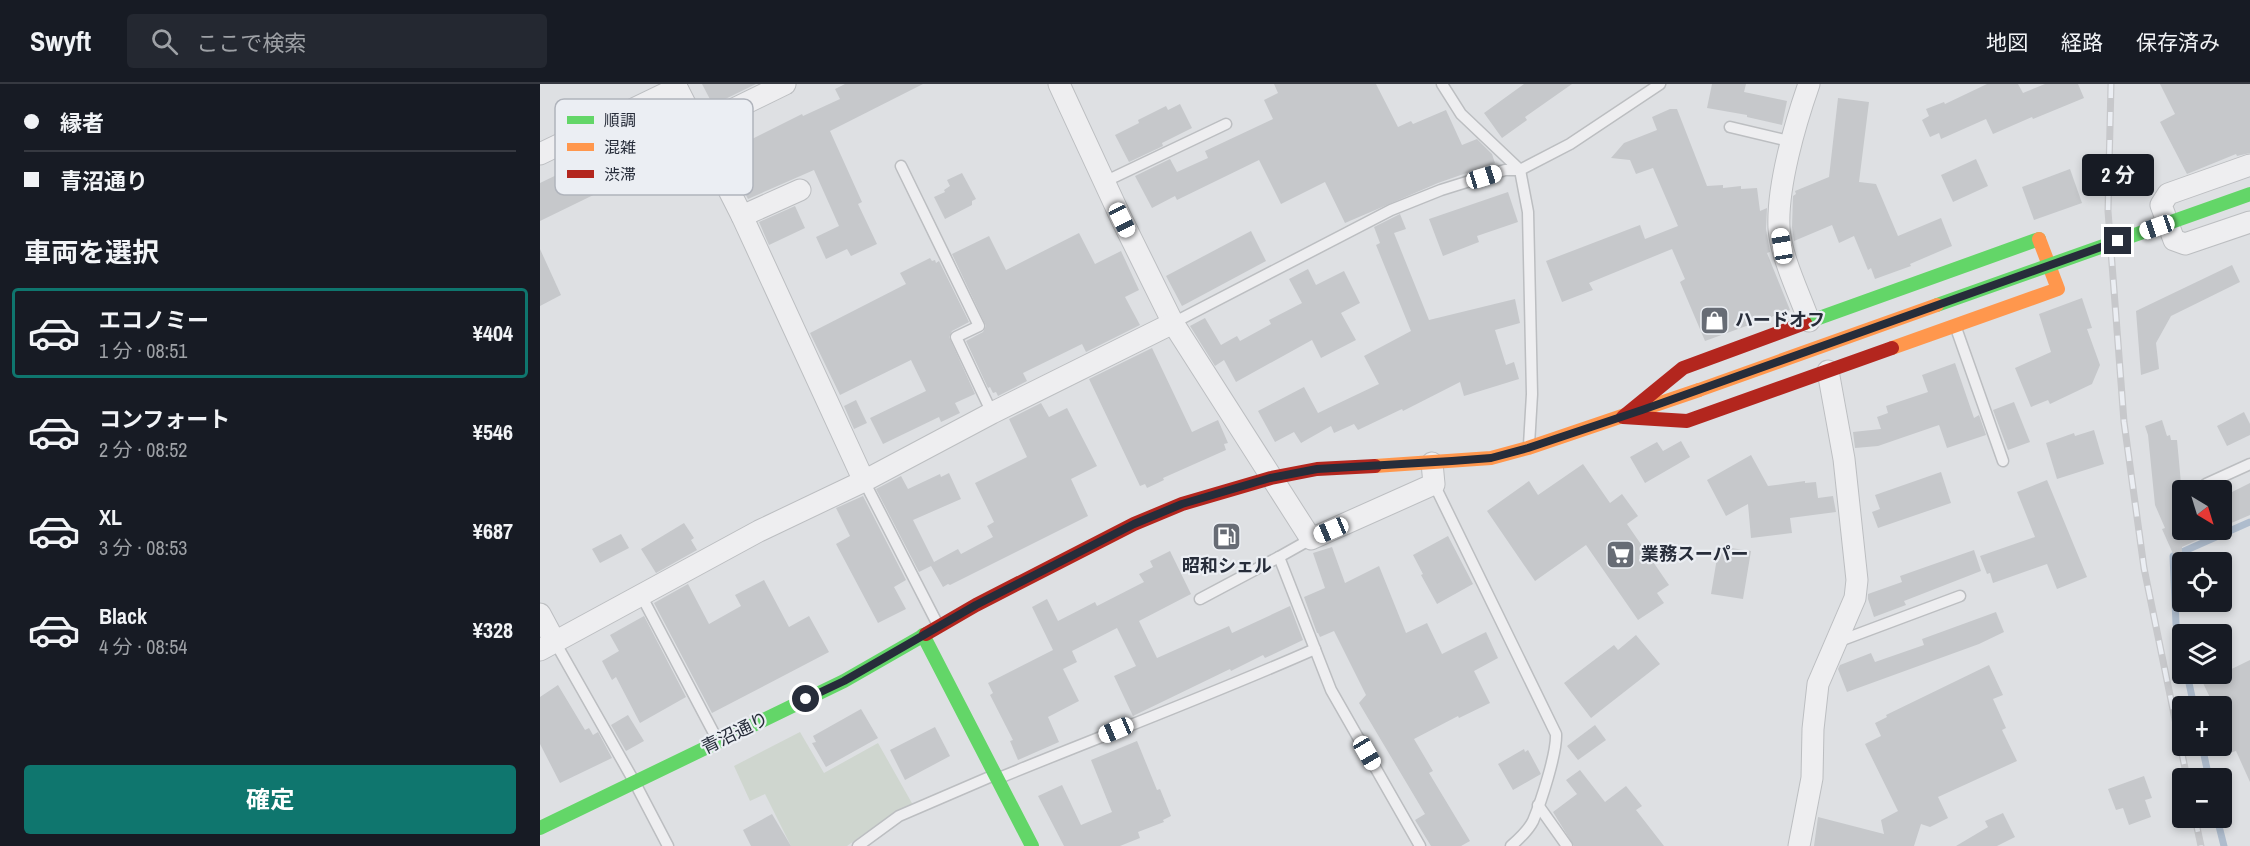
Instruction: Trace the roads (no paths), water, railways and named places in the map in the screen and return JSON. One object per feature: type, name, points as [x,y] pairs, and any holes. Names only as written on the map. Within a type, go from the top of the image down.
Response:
[{"type":"street","points":[[753,100],[785,84]]},
{"type":"street","points":[[1059,84],[1173,323],[1311,539],[1434,484],[1432,463]]},
{"type":"street","points":[[1809,84],[1801,106],[1783,182],[1779,228],[1782,246],[1809,321]]},
{"type":"street","points":[[650,99],[676,86]]},
{"type":"street","points":[[540,154],[555,146]]},
{"type":"street","points":[[2250,165],[2168,194],[2161,205],[2174,240],[2185,244],[2250,222]]},
{"type":"street","points":[[742,216],[800,190]]},
{"type":"street","name":"青沼通り","points":[[540,828],[844,681],[939,626],[1134,524],[1182,504],[1270,478],[1317,469],[1491,458],[1528,448],[1623,417],[2250,194]]},
{"type":"street","points":[[731,195],[864,481]]},
{"type":"street","points":[[2039,239],[2058,289],[1687,421],[1623,417],[1683,368],[2039,239]]},
{"type":"street","points":[[540,614],[547,646],[759,531],[864,481],[992,413],[1173,323]]},
{"type":"street","points":[[1799,846],[1812,778],[1814,700],[1818,684],[1855,598],[1857,580],[1844,459],[1828,371]]},
{"type":"street","points":[[923,635],[998,776],[1032,846]]},
{"type":"lane","points":[[1442,84],[1461,114],[1520,170],[1528,212],[1532,394],[1528,448]]},
{"type":"lane","points":[[1173,323],[1391,210],[1441,190],[1505,170],[1520,170],[1570,144],[1660,84]]},
{"type":"lane","points":[[1104,182],[1226,124]]},
{"type":"lane","points":[[1730,127],[1793,142]]},
{"type":"lane","points":[[901,166],[979,327],[956,337],[992,413]]},
{"type":"lane","points":[[1955,326],[2003,461]]},
{"type":"lane","points":[[2215,480],[2250,464]]},
{"type":"lane","points":[[864,481],[939,626]]},
{"type":"lane","points":[[1434,484],[1556,734],[1555,752],[1532,822],[1524,834],[1511,846]]},
{"type":"lane","points":[[1200,599],[1311,539]]},
{"type":"lane","points":[[1279,557],[1331,690],[1420,846]]},
{"type":"lane","points":[[641,595],[718,741]]},
{"type":"lane","points":[[1836,642],[1960,596]]},
{"type":"lane","points":[[547,646],[635,783],[668,846]]},
{"type":"lane","points":[[858,846],[899,816],[1239,683],[1315,650]]},
{"type":"lane","points":[[1538,805],[1567,846]]},
{"type":"waterway","points":[[2176,624],[2173,556],[2250,522]]},
{"type":"waterway","points":[[2189,684],[2192,696]]},
{"type":"waterway","points":[[2204,756],[2207,768]]},
{"type":"waterway","points":[[2220,828],[2224,846]]},
{"type":"railway","points":[[2111,84],[2108,211],[2124,422],[2144,568],[2185,768]]},
{"type":"railway","points":[[2197,828],[2201,846]]},
{"type":"place","name":"ハードオフ","points":[[1714,320]]},
{"type":"place","name":"昭和シェル","points":[[1227,537]]},
{"type":"place","name":"業務スーパー","points":[[1620,554]]}]
